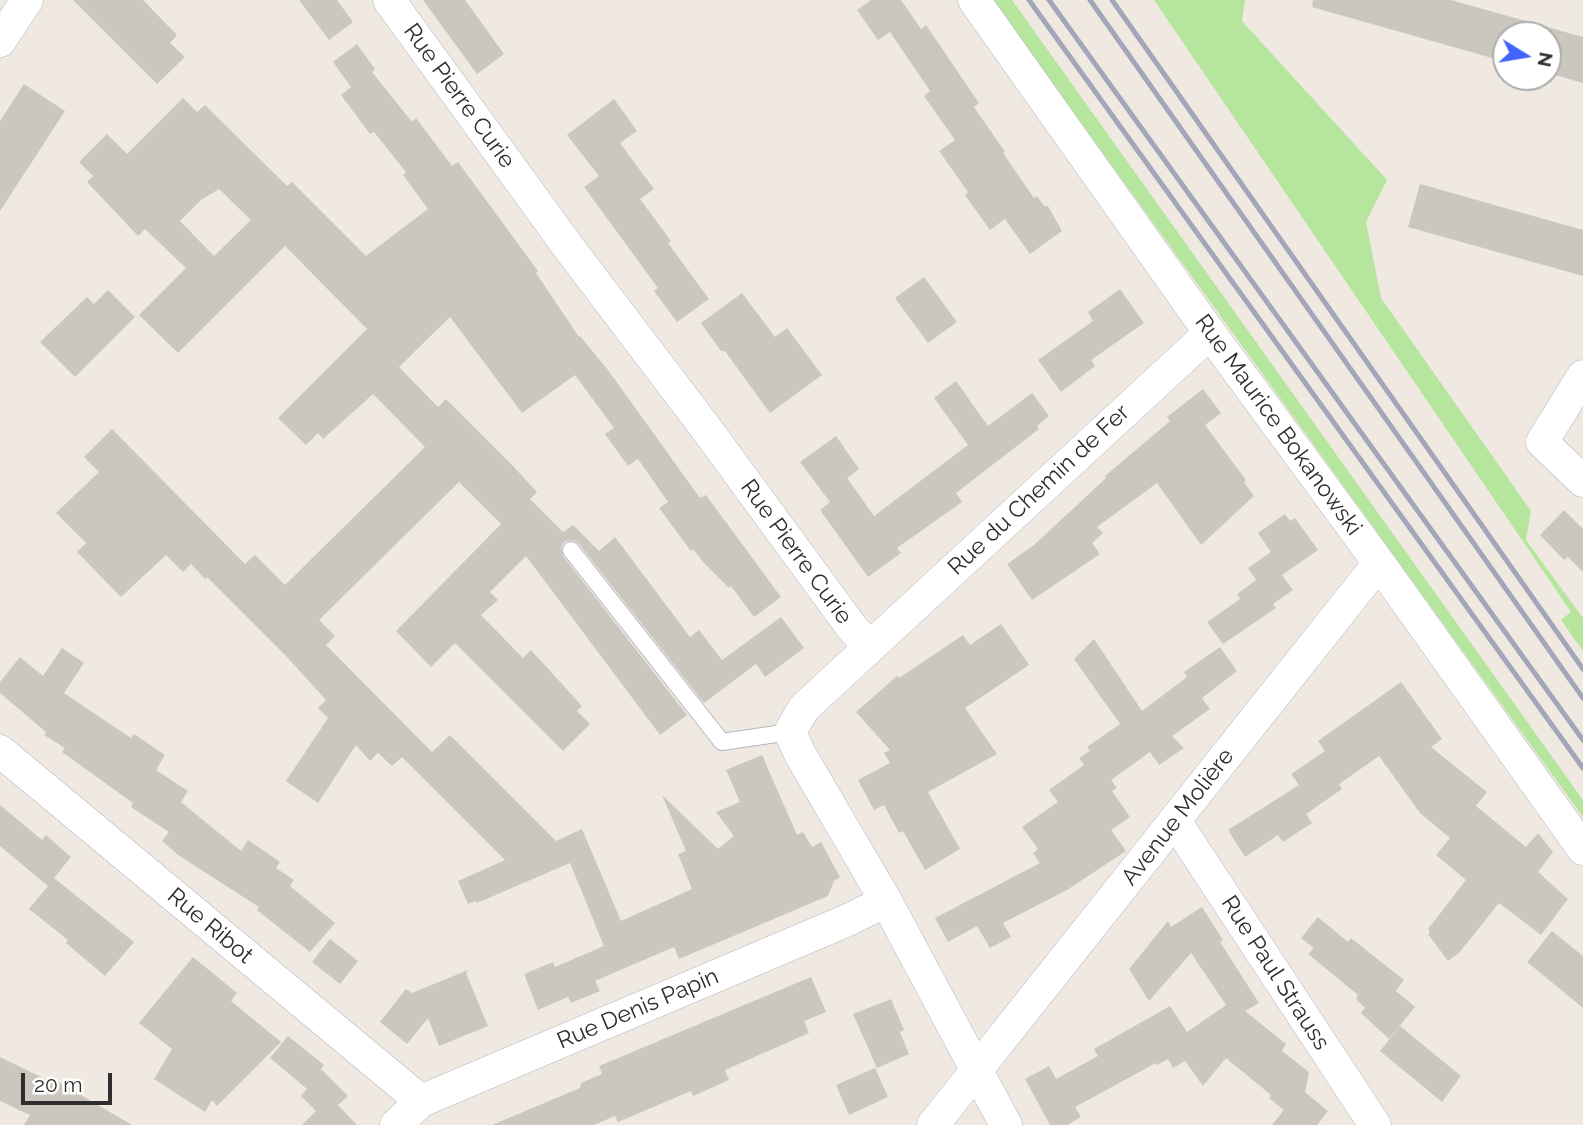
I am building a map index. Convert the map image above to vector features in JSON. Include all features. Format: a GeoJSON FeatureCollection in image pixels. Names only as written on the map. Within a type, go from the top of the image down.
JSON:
{"type":"FeatureCollection","features":[{"type":"Feature","properties":{"kind":"street"},"geometry":{"type":"LineString","coordinates":[[0,41],[27,0]]}},
{"type":"Feature","properties":{"kind":"street","name":"Rue Pierre Curie"},"geometry":{"type":"LineString","coordinates":[[389,0],[569,248],[853,629],[869,646],[804,708],[790,732]]}},
{"type":"Feature","properties":{"kind":"street","name":"Rue Maurice Bokanowski"},"geometry":{"type":"LineString","coordinates":[[974,0],[1210,333],[1379,563],[1583,849]]}},
{"type":"Feature","properties":{"kind":"street","name":"Rue du Chemin de Fer"},"geometry":{"type":"LineString","coordinates":[[869,646],[1210,333]]}},
{"type":"Feature","properties":{"kind":"street"},"geometry":{"type":"LineString","coordinates":[[1583,376],[1542,442],[1583,481]]}},
{"type":"Feature","properties":{"kind":"street","name":"Avenue Molière"},"geometry":{"type":"LineString","coordinates":[[933,1125],[1379,563]]}},
{"type":"Feature","properties":{"kind":"street"},"geometry":{"type":"LineString","coordinates":[[790,732],[800,754],[886,901],[1006,1125]]}},
{"type":"Feature","properties":{"kind":"street","name":"Rue Ribot"},"geometry":{"type":"LineString","coordinates":[[0,751],[421,1101]]}},
{"type":"Feature","properties":{"kind":"street","name":"Rue Paul Strauss"},"geometry":{"type":"LineString","coordinates":[[1175,821],[1375,1125]]}},
{"type":"Feature","properties":{"kind":"street","name":"Rue Denis Papin"},"geometry":{"type":"LineString","coordinates":[[396,1125],[421,1101],[848,920],[886,901]]}},
{"type":"Feature","properties":{"kind":"lane"},"geometry":{"type":"LineString","coordinates":[[571,550],[722,742],[790,732]]}},
{"type":"Feature","properties":{"kind":"green space"},"geometry":{"type":"Polygon","coordinates":[[[992,0],[1012,0],[1583,800],[1583,817],[992,0]]]}},
{"type":"Feature","properties":{"kind":"green space"},"geometry":{"type":"Polygon","coordinates":[[[1154,0],[1245,0],[1242,21],[1387,180],[1366,222],[1381,298],[1531,511],[1526,540],[1583,618],[1583,651],[1561,620],[1571,612],[1154,0]]]}},
{"type":"Feature","properties":{"kind":"building"},"geometry":{"type":"Polygon","coordinates":[[[73,0],[143,0],[177,35],[170,43],[185,57],[157,84],[73,0]]]}},
{"type":"Feature","properties":{"kind":"building"},"geometry":{"type":"Polygon","coordinates":[[[299,0],[337,0],[353,22],[329,40],[299,0]]]}},
{"type":"Feature","properties":{"kind":"building"},"geometry":{"type":"Polygon","coordinates":[[[423,0],[465,0],[504,54],[477,74],[423,0]]]}},
{"type":"Feature","properties":{"kind":"building"},"geometry":{"type":"Polygon","coordinates":[[[871,0],[901,0],[921,29],[926,25],[979,103],[974,107],[1005,152],[1003,153],[1034,198],[1037,196],[1044,206],[1048,206],[1062,231],[1030,254],[1005,219],[990,230],[965,195],[968,192],[939,151],[955,140],[924,96],[930,91],[890,32],[878,40],[857,10],[871,0]]]}},
{"type":"Feature","properties":{"kind":"building"},"geometry":{"type":"Polygon","coordinates":[[[1313,0],[1451,0],[1526,21],[1492,21],[1492,58],[1312,7],[1313,0]]]}},
{"type":"Feature","properties":{"kind":"building"},"geometry":{"type":"Polygon","coordinates":[[[1562,31],[1583,37],[1583,83],[1562,77],[1562,31]]]}},
{"type":"Feature","properties":{"kind":"building"},"geometry":{"type":"Polygon","coordinates":[[[357,44],[375,69],[372,72],[412,122],[416,118],[452,166],[458,162],[538,271],[536,273],[579,337],[608,370],[700,498],[706,495],[781,597],[754,617],[731,586],[729,588],[693,549],[691,551],[659,508],[668,502],[638,459],[628,466],[605,434],[614,428],[575,375],[522,413],[450,317],[399,367],[438,407],[446,399],[512,465],[537,492],[530,499],[563,532],[573,525],[599,551],[615,537],[690,637],[699,630],[722,660],[781,617],[804,648],[765,677],[756,664],[704,703],[579,544],[574,540],[565,541],[561,547],[563,556],[687,715],[660,735],[526,556],[490,592],[498,600],[481,615],[523,658],[531,650],[582,706],[577,711],[590,724],[563,751],[455,643],[431,667],[396,631],[501,524],[459,482],[319,620],[335,636],[326,645],[432,752],[450,735],[556,841],[582,829],[621,921],[692,889],[678,854],[686,851],[662,795],[718,849],[734,836],[716,812],[740,802],[726,770],[762,755],[797,835],[803,832],[812,847],[821,842],[840,877],[834,881],[828,896],[679,959],[674,947],[595,981],[600,991],[571,1003],[568,997],[538,1010],[524,974],[553,962],[555,967],[604,946],[570,863],[477,903],[468,904],[458,881],[505,860],[402,757],[392,766],[378,753],[370,761],[356,745],[318,803],[286,781],[328,718],[318,708],[326,700],[286,656],[191,564],[183,572],[166,555],[121,597],[77,552],[86,543],[56,513],[99,472],[84,457],[112,429],[245,564],[255,555],[285,585],[425,447],[373,394],[323,439],[318,433],[306,445],[278,418],[367,329],[285,246],[178,353],[139,315],[186,268],[145,229],[138,236],[87,182],[93,176],[79,162],[107,134],[127,154],[183,98],[197,112],[205,105],[287,186],[292,182],[366,256],[428,209],[403,175],[406,172],[374,132],[370,134],[341,95],[351,87],[333,62],[357,44]],[[219,189],[201,200],[180,221],[214,256],[251,220],[219,189]]]}},
{"type":"Feature","properties":{"kind":"building"},"geometry":{"type":"Polygon","coordinates":[[[24,84],[65,111],[0,211],[0,121],[24,84]]]}},
{"type":"Feature","properties":{"kind":"building"},"geometry":{"type":"Polygon","coordinates":[[[614,99],[637,131],[620,143],[654,189],[640,199],[709,299],[677,322],[654,291],[658,288],[584,187],[599,176],[567,135],[614,99]]]}},
{"type":"Feature","properties":{"kind":"building"},"geometry":{"type":"Polygon","coordinates":[[[1420,184],[1583,230],[1583,276],[1408,227],[1420,184]]]}},
{"type":"Feature","properties":{"kind":"building"},"geometry":{"type":"Polygon","coordinates":[[[924,277],[957,322],[928,343],[895,298],[924,277]]]}},
{"type":"Feature","properties":{"kind":"building"},"geometry":{"type":"Polygon","coordinates":[[[1120,289],[1144,323],[1091,360],[1095,366],[1061,392],[1038,360],[1093,321],[1088,312],[1120,289]]]}},
{"type":"Feature","properties":{"kind":"building"},"geometry":{"type":"Polygon","coordinates":[[[108,290],[135,317],[75,377],[40,342],[87,297],[94,304],[108,290]]]}},
{"type":"Feature","properties":{"kind":"building"},"geometry":{"type":"Polygon","coordinates":[[[742,293],[775,337],[787,328],[822,375],[770,413],[701,323],[742,293]]]}},
{"type":"Feature","properties":{"kind":"building"},"geometry":{"type":"Polygon","coordinates":[[[956,381],[988,426],[1032,393],[1049,416],[1037,426],[1039,429],[956,493],[962,502],[897,548],[901,553],[868,577],[820,510],[830,502],[800,462],[836,436],[859,469],[847,478],[874,516],[968,445],[934,398],[956,381]]]}},
{"type":"Feature","properties":{"kind":"building"},"geometry":{"type":"Polygon","coordinates":[[[1203,389],[1221,413],[1205,425],[1246,480],[1244,482],[1254,496],[1201,545],[1157,483],[1097,527],[1103,533],[1092,543],[1100,554],[1032,600],[1007,564],[1034,545],[1106,478],[1105,476],[1170,421],[1167,417],[1203,389]]]}},
{"type":"Feature","properties":{"kind":"building"},"geometry":{"type":"Polygon","coordinates":[[[1564,510],[1583,529],[1583,572],[1568,557],[1564,560],[1540,535],[1564,510]]]}},
{"type":"Feature","properties":{"kind":"building"},"geometry":{"type":"Polygon","coordinates":[[[1285,514],[1290,521],[1295,518],[1318,550],[1282,575],[1293,590],[1273,604],[1276,608],[1223,644],[1207,622],[1240,599],[1237,594],[1256,580],[1248,568],[1271,552],[1258,533],[1285,514]]]}},
{"type":"Feature","properties":{"kind":"building"},"geometry":{"type":"Polygon","coordinates":[[[1001,624],[1029,665],[965,708],[997,754],[928,792],[960,849],[925,870],[903,831],[899,833],[884,805],[874,810],[858,780],[890,763],[884,753],[890,750],[856,712],[897,676],[899,678],[963,635],[970,645],[1001,624]]]}},
{"type":"Feature","properties":{"kind":"building"},"geometry":{"type":"Polygon","coordinates":[[[1094,639],[1142,711],[1187,677],[1184,672],[1220,647],[1237,671],[1202,698],[1210,709],[1172,736],[1184,748],[1159,765],[1150,752],[1111,780],[1117,788],[1112,791],[1130,817],[1111,830],[1126,851],[1067,890],[1003,923],[1011,937],[990,948],[977,926],[948,942],[935,918],[1040,863],[1033,853],[1038,849],[1022,827],[1058,802],[1049,790],[1084,765],[1079,758],[1090,751],[1087,747],[1120,724],[1074,659],[1094,639]]]}},
{"type":"Feature","properties":{"kind":"building"},"geometry":{"type":"Polygon","coordinates":[[[62,648],[84,663],[64,693],[131,738],[134,734],[165,755],[156,770],[188,791],[181,802],[241,851],[248,840],[280,862],[276,868],[294,880],[290,886],[335,923],[310,952],[257,910],[259,907],[178,855],[162,841],[169,832],[131,807],[133,803],[62,752],[65,748],[44,735],[46,732],[0,693],[0,682],[20,657],[43,676],[62,648]]]}},
{"type":"Feature","properties":{"kind":"building"},"geometry":{"type":"Polygon","coordinates":[[[1401,682],[1442,739],[1431,747],[1487,792],[1476,806],[1526,847],[1538,833],[1553,852],[1538,872],[1568,899],[1541,935],[1499,903],[1459,953],[1448,961],[1428,934],[1428,929],[1466,880],[1436,855],[1450,838],[1420,813],[1379,756],[1339,784],[1342,789],[1306,814],[1312,823],[1283,842],[1278,835],[1245,857],[1228,830],[1299,785],[1291,774],[1325,751],[1318,741],[1401,682]]]}},
{"type":"Feature","properties":{"kind":"building"},"geometry":{"type":"Polygon","coordinates":[[[0,805],[42,840],[46,835],[71,857],[54,878],[134,942],[105,976],[66,943],[68,940],[29,909],[48,886],[0,846],[0,805]]]}},
{"type":"Feature","properties":{"kind":"building"},"geometry":{"type":"Polygon","coordinates":[[[1202,907],[1223,940],[1220,942],[1259,1003],[1245,1011],[1286,1044],[1282,1051],[1309,1072],[1305,1092],[1328,1111],[1317,1125],[1272,1125],[1284,1110],[1269,1098],[1271,1095],[1226,1058],[1203,1086],[1185,1061],[1173,1068],[1168,1059],[1075,1107],[1081,1117],[1067,1125],[1050,1125],[1025,1079],[1049,1066],[1056,1079],[1098,1056],[1094,1049],[1170,1006],[1187,1032],[1226,1005],[1191,953],[1149,1001],[1129,969],[1168,921],[1171,927],[1202,907]]]}},
{"type":"Feature","properties":{"kind":"building"},"geometry":{"type":"Polygon","coordinates":[[[1318,917],[1348,942],[1351,938],[1404,980],[1396,991],[1415,1007],[1389,1039],[1361,1013],[1365,1008],[1356,999],[1358,995],[1308,954],[1314,948],[1301,938],[1318,917]]]}},
{"type":"Feature","properties":{"kind":"building"},"geometry":{"type":"Polygon","coordinates":[[[1552,931],[1583,956],[1583,1008],[1527,962],[1552,931]]]}},
{"type":"Feature","properties":{"kind":"building"},"geometry":{"type":"Polygon","coordinates":[[[330,939],[358,961],[340,984],[312,962],[330,939]]]}},
{"type":"Feature","properties":{"kind":"building"},"geometry":{"type":"Polygon","coordinates":[[[193,957],[237,993],[231,1001],[281,1042],[217,1106],[212,1100],[205,1112],[154,1079],[172,1049],[139,1023],[193,957]]]}},
{"type":"Feature","properties":{"kind":"building"},"geometry":{"type":"Polygon","coordinates":[[[468,970],[466,973],[488,1026],[439,1046],[428,1018],[407,1044],[380,1022],[406,989],[412,993],[468,970]]]}},
{"type":"Feature","properties":{"kind":"building"},"geometry":{"type":"Polygon","coordinates":[[[811,977],[826,1012],[804,1021],[809,1033],[725,1070],[729,1080],[693,1096],[691,1091],[618,1122],[615,1116],[594,1125],[492,1125],[580,1088],[581,1083],[602,1074],[599,1066],[811,977]]]}},
{"type":"Feature","properties":{"kind":"building"},"geometry":{"type":"Polygon","coordinates":[[[891,999],[904,1030],[900,1032],[909,1054],[877,1068],[853,1014],[891,999]]]}},
{"type":"Feature","properties":{"kind":"building"},"geometry":{"type":"Polygon","coordinates":[[[1400,1026],[1461,1076],[1442,1102],[1380,1051],[1400,1026]]]}},
{"type":"Feature","properties":{"kind":"building"},"geometry":{"type":"Polygon","coordinates":[[[288,1036],[324,1065],[321,1069],[348,1096],[338,1105],[357,1125],[302,1125],[316,1111],[301,1096],[307,1089],[270,1058],[288,1036]]]}},
{"type":"Feature","properties":{"kind":"building"},"geometry":{"type":"Polygon","coordinates":[[[0,1057],[55,1084],[57,1081],[132,1125],[24,1125],[30,1115],[0,1101],[0,1057]]]}},
{"type":"Feature","properties":{"kind":"building"},"geometry":{"type":"Polygon","coordinates":[[[875,1068],[888,1097],[849,1115],[836,1085],[875,1068]]]}},
{"type":"Feature","properties":{"kind":"railway"},"geometry":{"type":"LineString","coordinates":[[1029,0],[1583,768]]}},
{"type":"Feature","properties":{"kind":"railway"},"geometry":{"type":"LineString","coordinates":[[1049,0],[1583,740]]}},
{"type":"Feature","properties":{"kind":"railway"},"geometry":{"type":"LineString","coordinates":[[1090,0],[1583,698]]}},
{"type":"Feature","properties":{"kind":"railway"},"geometry":{"type":"LineString","coordinates":[[1112,0],[1583,669]]}}]}
